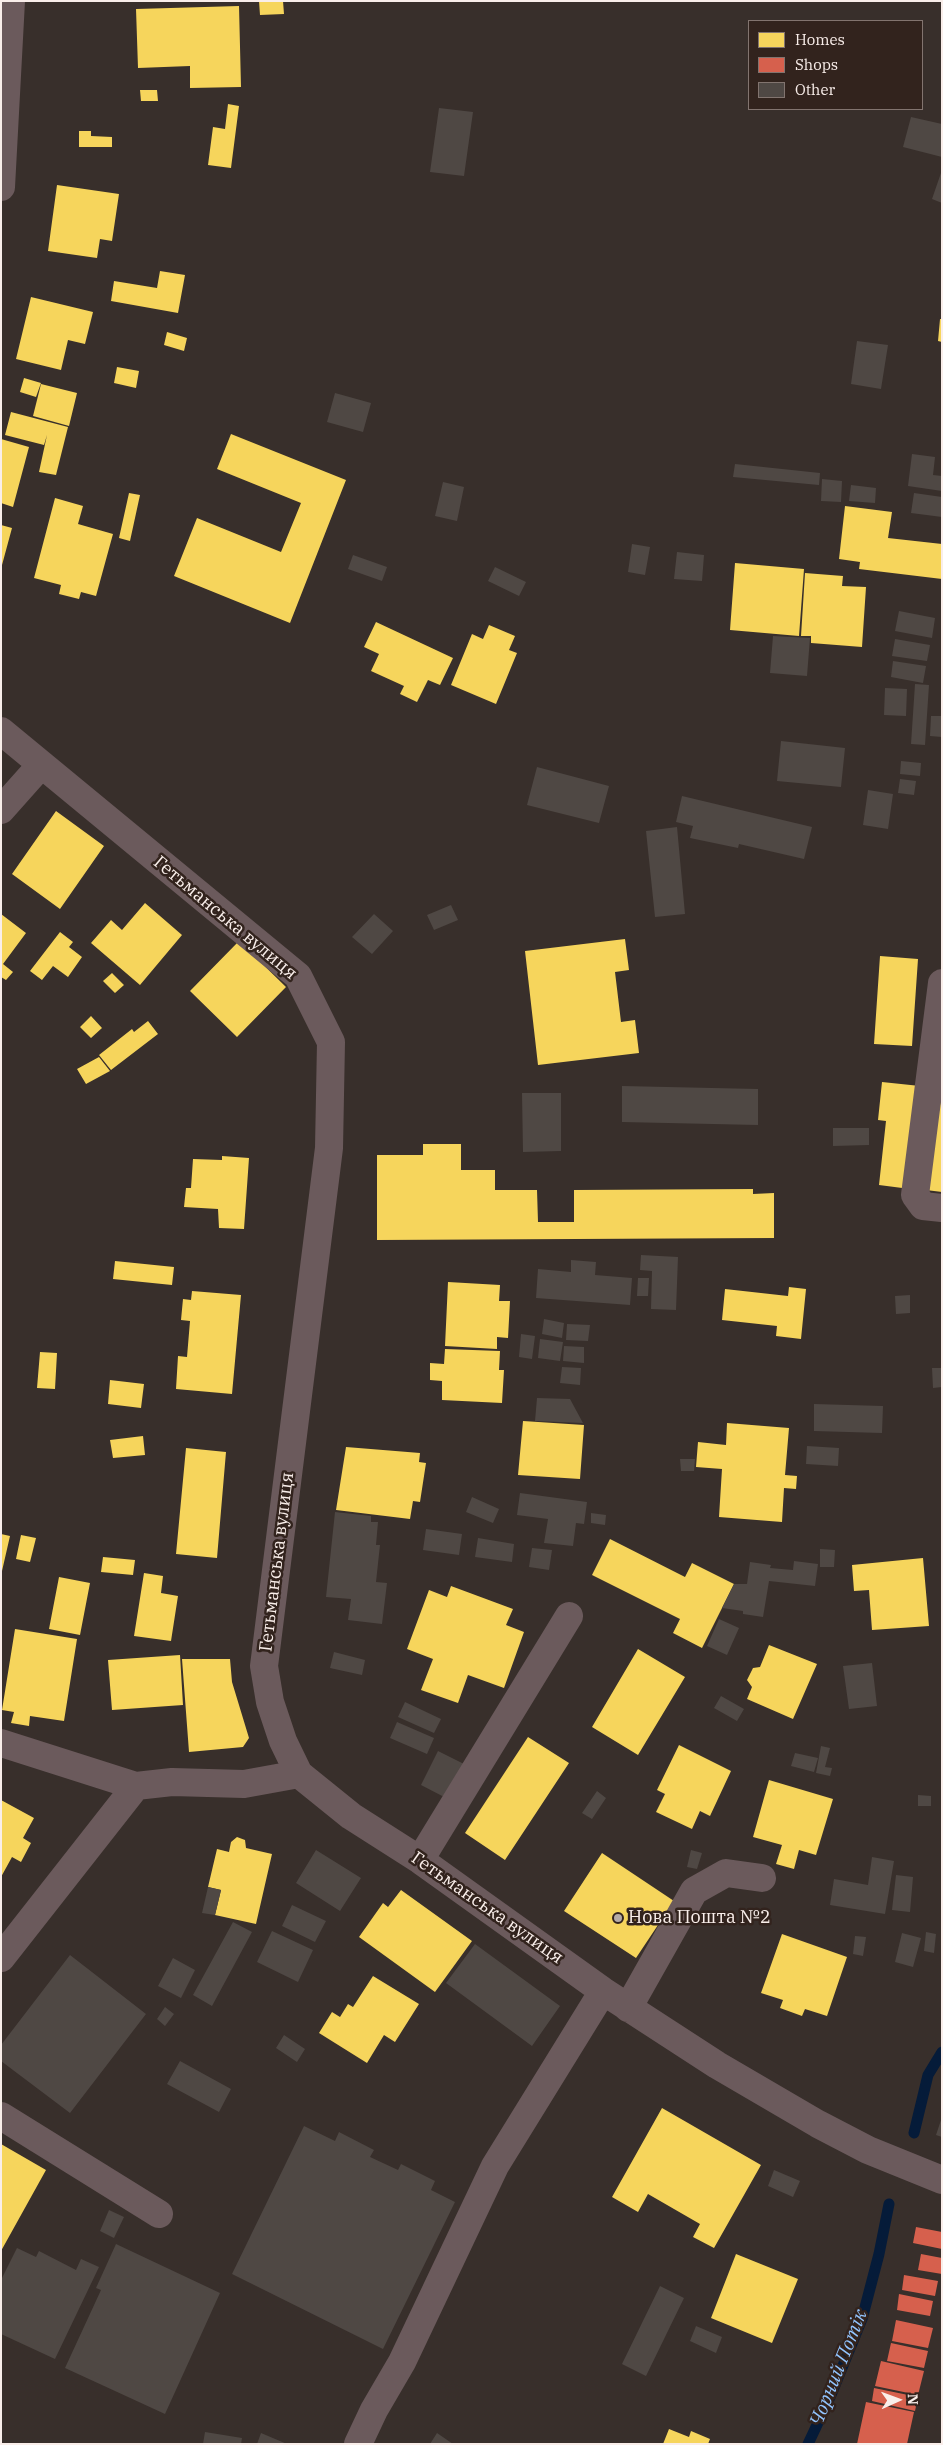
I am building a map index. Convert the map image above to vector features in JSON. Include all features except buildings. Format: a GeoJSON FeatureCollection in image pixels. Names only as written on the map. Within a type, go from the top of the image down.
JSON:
{"type":"FeatureCollection","features":[{"type":"Feature","properties":{"kind":"street"},"geometry":{"type":"LineString","coordinates":[[1,187],[11,1]]}},
{"type":"Feature","properties":{"kind":"street","name":"Гетьманська вулиця"},"geometry":{"type":"LineString","coordinates":[[1,731],[298,976],[331,1042],[329,1148],[264,1666],[270,1702],[283,1741],[299,1774],[351,1816],[420,1860],[602,1991],[717,2065],[818,2124],[868,2150],[942,2180]]}},
{"type":"Feature","properties":{"kind":"street"},"geometry":{"type":"LineString","coordinates":[[1,810],[41,765]]}},
{"type":"Feature","properties":{"kind":"street"},"geometry":{"type":"LineString","coordinates":[[942,983],[915,1195],[923,1206],[942,1208]]}},
{"type":"Feature","properties":{"kind":"street"},"geometry":{"type":"LineString","coordinates":[[420,1860],[569,1616]]}},
{"type":"Feature","properties":{"kind":"street"},"geometry":{"type":"LineString","coordinates":[[1,1743],[136,1786],[172,1782],[244,1784],[299,1774]]}},
{"type":"Feature","properties":{"kind":"street"},"geometry":{"type":"LineString","coordinates":[[1,1958],[136,1786]]}},
{"type":"Feature","properties":{"kind":"street"},"geometry":{"type":"LineString","coordinates":[[628,2008],[694,1891],[726,1872],[762,1878]]}},
{"type":"Feature","properties":{"kind":"street"},"geometry":{"type":"LineString","coordinates":[[358,2444],[374,2410],[402,2362],[496,2166],[602,1991]]}},
{"type":"Feature","properties":{"kind":"street"},"geometry":{"type":"LineString","coordinates":[[1,2116],[159,2214]]}},
{"type":"Feature","properties":{"kind":"waterway","name":"Чорний Потік"},"geometry":{"type":"LineString","coordinates":[[914,2133],[928,2075],[942,2052]]}},
{"type":"Feature","properties":{"kind":"waterway","name":"Чорний Потік"},"geometry":{"type":"LineString","coordinates":[[808,2444],[831,2395],[862,2319],[879,2254],[889,2204]]}},
{"type":"Feature","properties":{"kind":"place","name":"Нова Пошта №2"},"geometry":{"type":"Point","coordinates":[618,1918]}}]}
